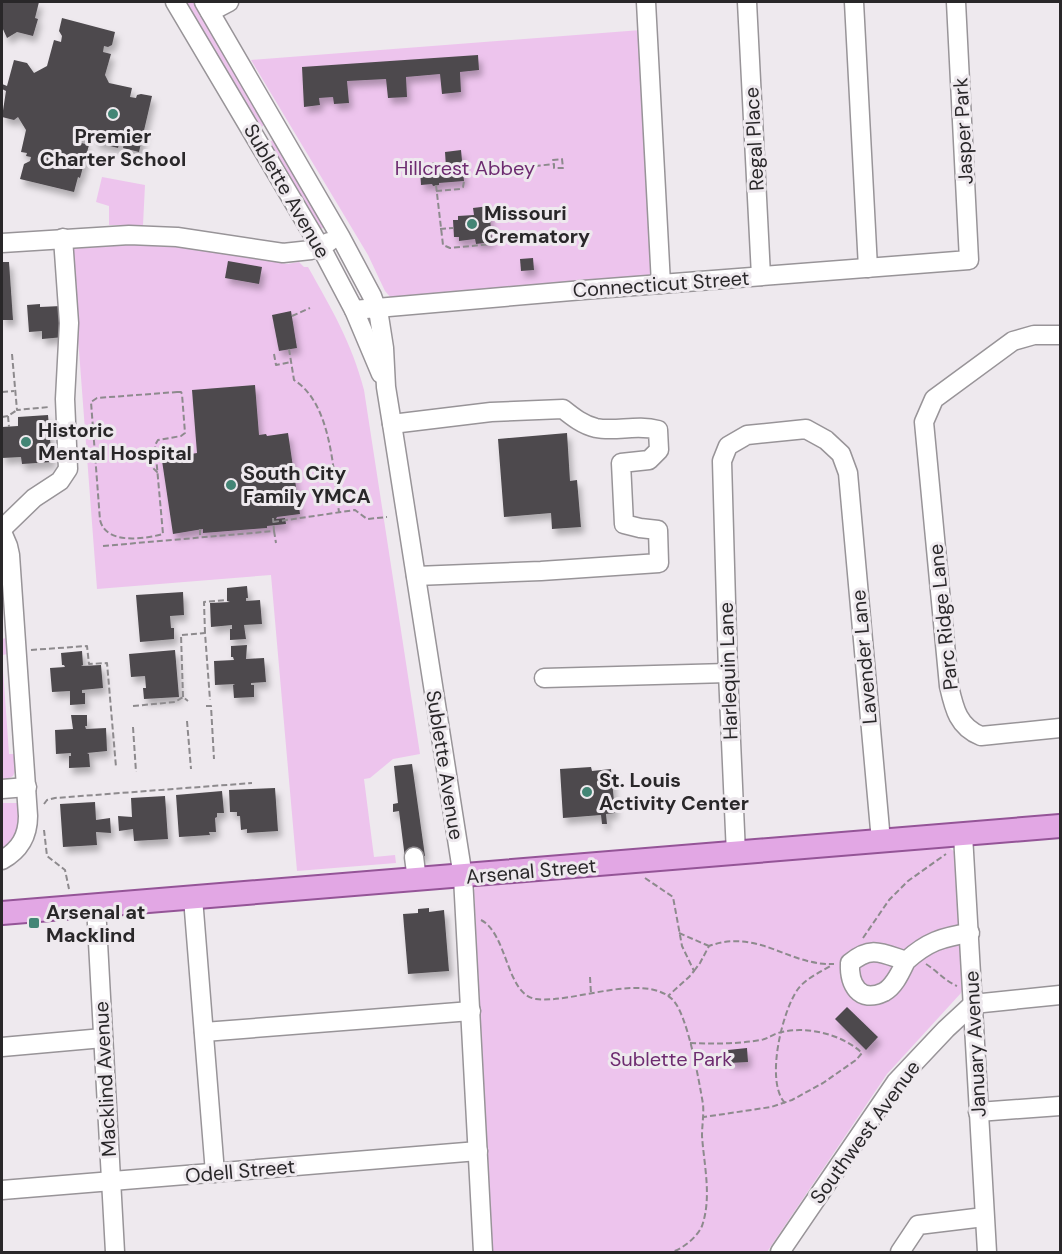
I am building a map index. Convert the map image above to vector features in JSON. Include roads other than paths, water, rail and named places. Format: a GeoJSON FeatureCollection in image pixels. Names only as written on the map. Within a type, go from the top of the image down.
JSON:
{"type":"FeatureCollection","features":[{"type":"Feature","properties":{"kind":"main road","name":"Arsenal Street"},"geometry":{"type":"LineString","coordinates":[[2,914],[1060,826]]}},
{"type":"Feature","properties":{"kind":"street","name":"Sublette Avenue"},"geometry":{"type":"LineString","coordinates":[[175,2],[320,247],[354,310],[386,387]]}},
{"type":"Feature","properties":{"kind":"street"},"geometry":{"type":"LineString","coordinates":[[207,7],[229,2]]}},
{"type":"Feature","properties":{"kind":"street"},"geometry":{"type":"LineString","coordinates":[[646,2],[661,284]]}},
{"type":"Feature","properties":{"kind":"street","name":"Regal Place"},"geometry":{"type":"LineString","coordinates":[[747,2],[761,276]]}},
{"type":"Feature","properties":{"kind":"street"},"geometry":{"type":"LineString","coordinates":[[854,2],[868,268]]}},
{"type":"Feature","properties":{"kind":"street","name":"Jasper Park"},"geometry":{"type":"LineString","coordinates":[[956,2],[969,260]]}},
{"type":"Feature","properties":{"kind":"street","name":"Sublette Avenue"},"geometry":{"type":"LineString","coordinates":[[207,7],[358,268],[376,308],[384,348],[386,387],[463,877],[483,1252]]}},
{"type":"Feature","properties":{"kind":"street"},"geometry":{"type":"LineString","coordinates":[[2,243],[63,238],[177,237],[284,253],[303,252],[320,247],[340,236]]}},
{"type":"Feature","properties":{"kind":"street"},"geometry":{"type":"LineString","coordinates":[[2,860],[13,853],[25,836],[28,826],[10,555],[2,530],[34,498],[60,481],[68,469],[65,399],[69,323],[63,238]]}},
{"type":"Feature","properties":{"kind":"street","name":"Connecticut Street"},"geometry":{"type":"LineString","coordinates":[[354,310],[969,260]]}},
{"type":"Feature","properties":{"kind":"street","name":"Parc Ridge Lane"},"geometry":{"type":"LineString","coordinates":[[1060,339],[1034,335],[1013,341],[936,398],[924,422],[953,706],[969,731],[981,736],[1060,728]]}},
{"type":"Feature","properties":{"kind":"street"},"geometry":{"type":"LineString","coordinates":[[392,424],[491,412],[563,409],[580,422],[597,428],[646,427],[658,430],[659,450],[649,460],[621,463],[624,524],[658,530],[659,563],[416,576]]}},
{"type":"Feature","properties":{"kind":"street","name":"Harlequin Lane"},"geometry":{"type":"LineString","coordinates":[[736,854],[721,489],[722,461],[728,446],[747,435],[806,429],[826,440],[841,453],[848,473]]}},
{"type":"Feature","properties":{"kind":"street","name":"Lavender Lane"},"geometry":{"type":"LineString","coordinates":[[848,473],[881,841]]}},
{"type":"Feature","properties":{"kind":"street"},"geometry":{"type":"LineString","coordinates":[[544,678],[728,673]]}},
{"type":"Feature","properties":{"kind":"street"},"geometry":{"type":"LineString","coordinates":[[2,789],[27,787]]}},
{"type":"Feature","properties":{"kind":"street","name":"January Avenue"},"geometry":{"type":"LineString","coordinates":[[963,835],[987,1252]]}},
{"type":"Feature","properties":{"kind":"street"},"geometry":{"type":"LineString","coordinates":[[414,857],[417,880]]}},
{"type":"Feature","properties":{"kind":"street"},"geometry":{"type":"LineString","coordinates":[[193,898],[215,1173]]}},
{"type":"Feature","properties":{"kind":"street","name":"Macklind Avenue"},"geometry":{"type":"LineString","coordinates":[[96,906],[115,1252]]}},
{"type":"Feature","properties":{"kind":"street"},"geometry":{"type":"LineString","coordinates":[[908,959],[922,946],[949,936],[970,933]]}},
{"type":"Feature","properties":{"kind":"street"},"geometry":{"type":"LineString","coordinates":[[973,1004],[1060,995]]}},
{"type":"Feature","properties":{"kind":"street","name":"Southwest Avenue"},"geometry":{"type":"LineString","coordinates":[[780,1252],[896,1082],[973,1004]]}},
{"type":"Feature","properties":{"kind":"street"},"geometry":{"type":"LineString","coordinates":[[204,1032],[471,1011]]}},
{"type":"Feature","properties":{"kind":"street"},"geometry":{"type":"LineString","coordinates":[[2,1047],[103,1038]]}},
{"type":"Feature","properties":{"kind":"street"},"geometry":{"type":"LineString","coordinates":[[978,1112],[1060,1106]]}},
{"type":"Feature","properties":{"kind":"street","name":"Odell Street"},"geometry":{"type":"LineString","coordinates":[[2,1190],[478,1151]]}},
{"type":"Feature","properties":{"kind":"street"},"geometry":{"type":"LineString","coordinates":[[900,1252],[918,1224],[984,1217]]}},
{"type":"Feature","properties":{"kind":"place","name":"Premier Charter School"},"geometry":{"type":"Point","coordinates":[113,114]}},
{"type":"Feature","properties":{"kind":"place","name":"Missouri Crematory"},"geometry":{"type":"Point","coordinates":[472,224]}},
{"type":"Feature","properties":{"kind":"place","name":"Historic Mental Hospital"},"geometry":{"type":"Point","coordinates":[26,442]}},
{"type":"Feature","properties":{"kind":"place","name":"South City Family YMCA"},"geometry":{"type":"Point","coordinates":[231,485]}},
{"type":"Feature","properties":{"kind":"place","name":"St. Louis Activity Center"},"geometry":{"type":"Point","coordinates":[587,792]}},
{"type":"Feature","properties":{"kind":"place","name":"Arsenal at Macklind"},"geometry":{"type":"Point","coordinates":[34,923]}},
{"type":"Feature","properties":{"kind":"park label","name":"Hillcrest Abbey"},"geometry":{"type":"Point","coordinates":[465,168]}},
{"type":"Feature","properties":{"kind":"park label","name":"Sublette Park"},"geometry":{"type":"Point","coordinates":[671,1059]}}]}
